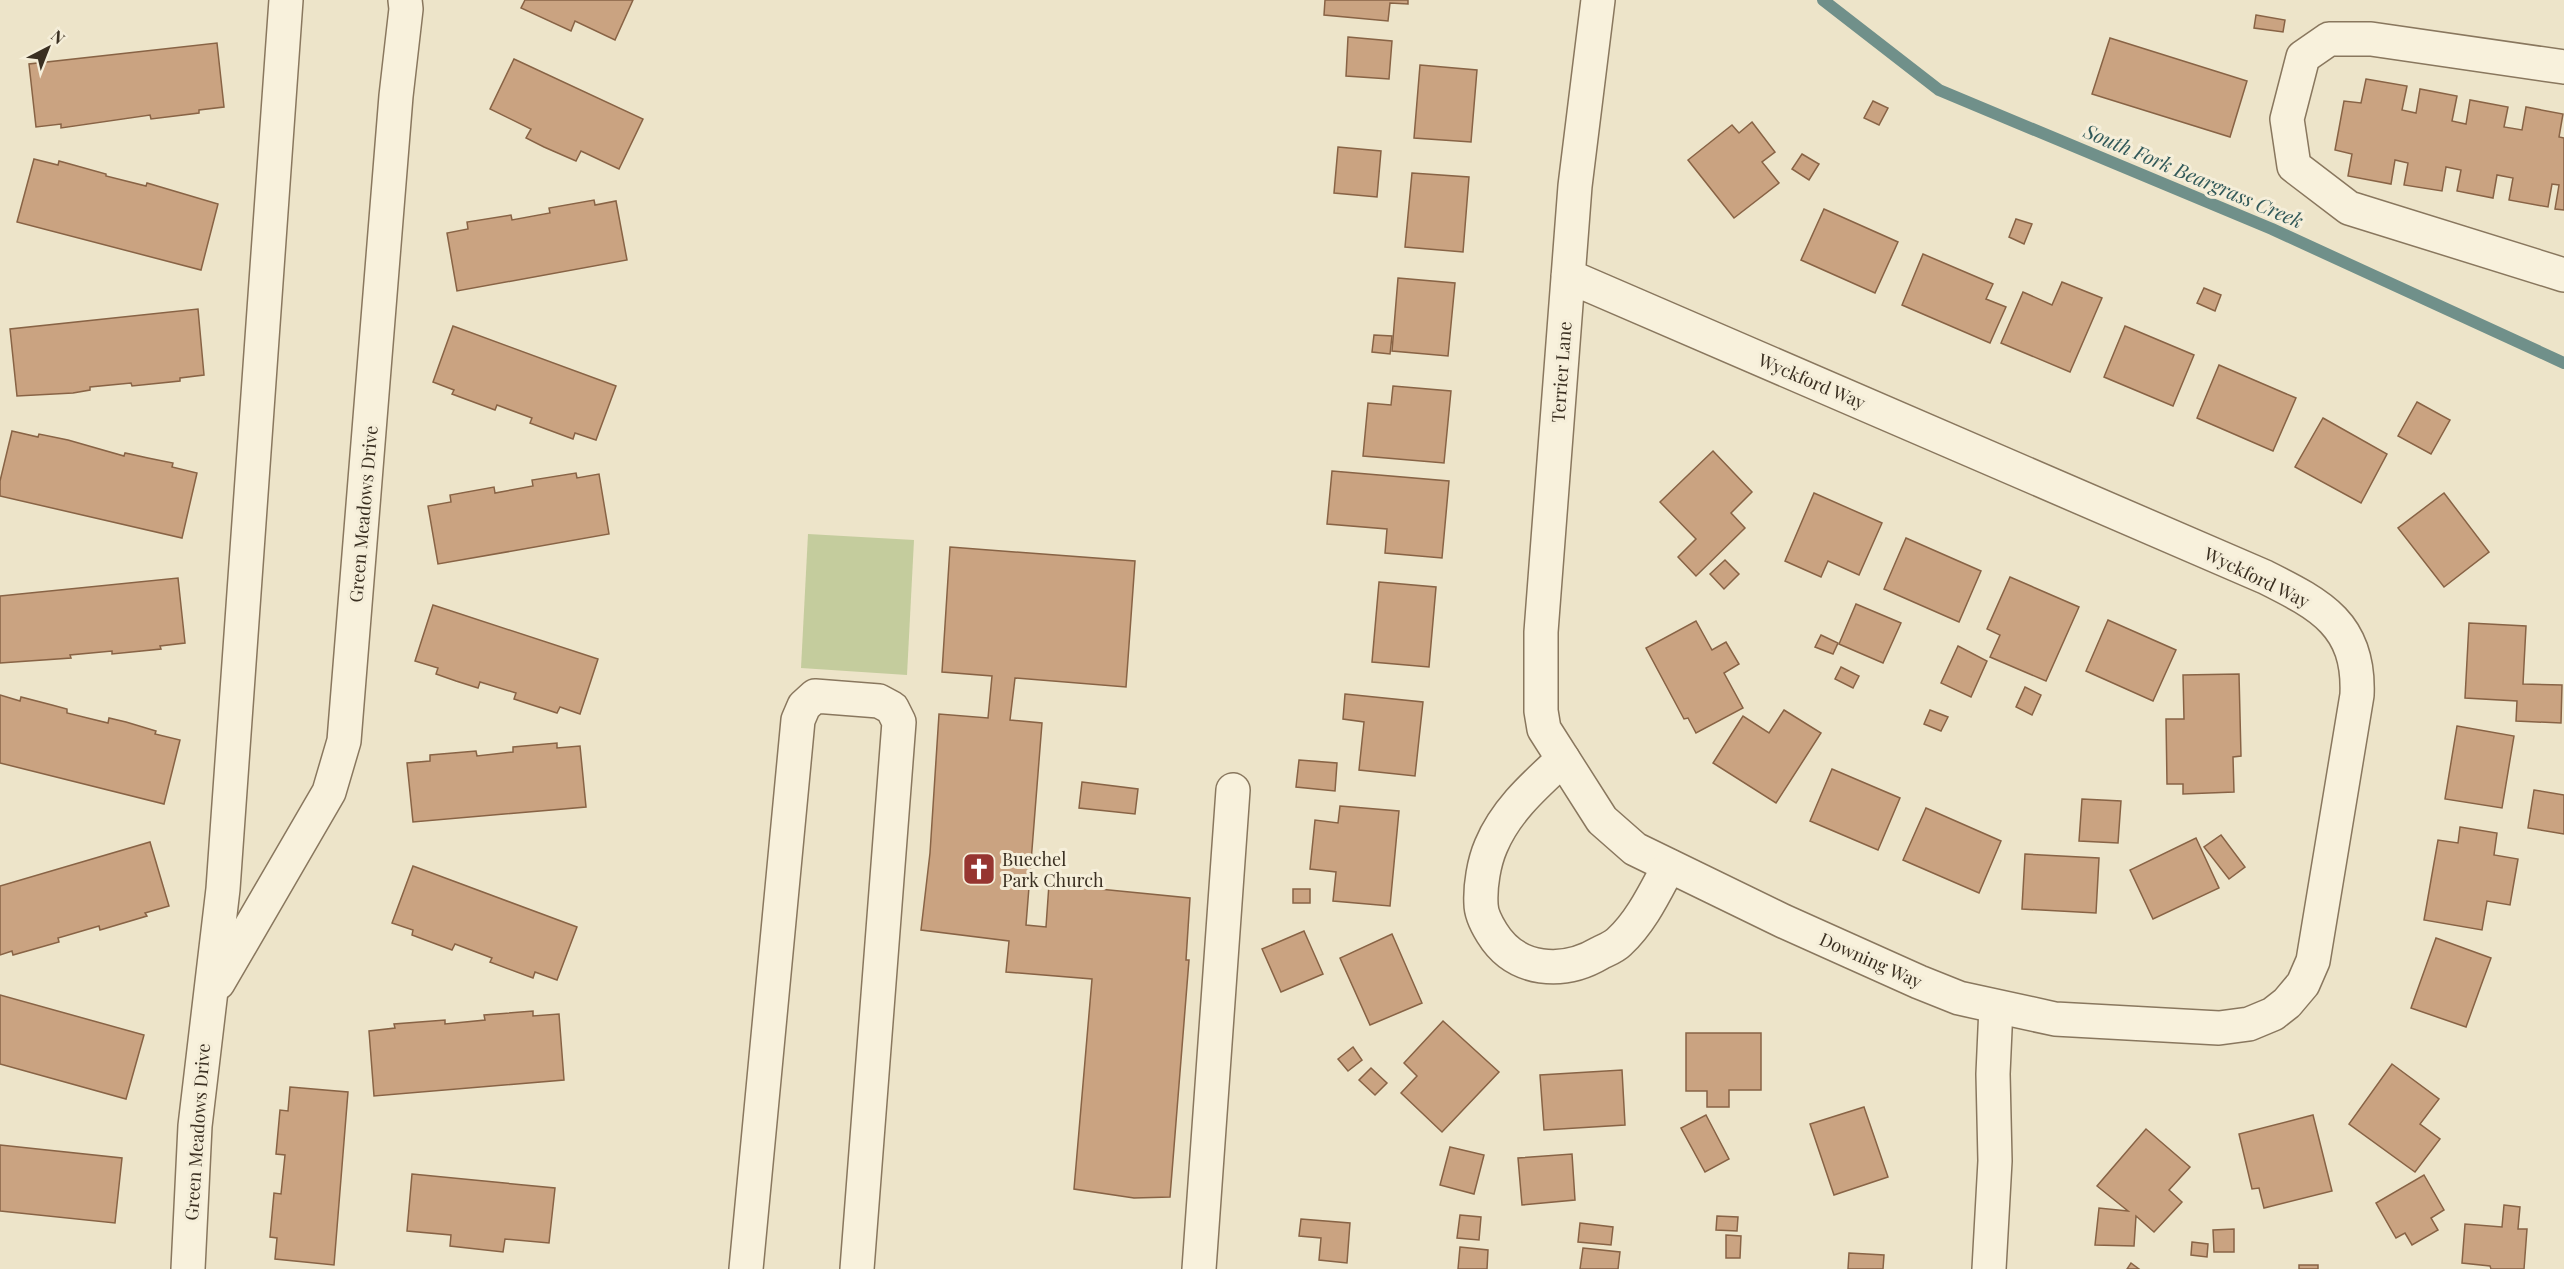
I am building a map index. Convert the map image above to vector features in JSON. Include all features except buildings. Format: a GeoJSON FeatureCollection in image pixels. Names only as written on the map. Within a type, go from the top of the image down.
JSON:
{"type":"FeatureCollection","features":[{"type":"Feature","properties":{"kind":"street","name":"Green Meadows Drive"},"geometry":{"type":"LineString","coordinates":[[188,1269],[195,1126],[223,889],[286,0]]}},
{"type":"Feature","properties":{"kind":"street","name":"Green Meadows Drive"},"geometry":{"type":"LineString","coordinates":[[211,995],[329,792],[344,741],[405,0]]}},
{"type":"Feature","properties":{"kind":"street","name":"Terrier Lane"},"geometry":{"type":"LineString","coordinates":[[1558,750],[1544,729],[1541,711],[1541,632],[1575,186],[1598,0]]}},
{"type":"Feature","properties":{"kind":"street"},"geometry":{"type":"LineString","coordinates":[[2564,67],[2371,39],[2329,39],[2303,57],[2287,119],[2294,166],[2349,207],[2564,275]]}},
{"type":"Feature","properties":{"kind":"street","name":"Wyckford Way"},"geometry":{"type":"LineString","coordinates":[[1568,276],[2265,578],[2306,598],[2331,617],[2353,650],[2358,673],[2356,695],[2313,961],[2303,984],[2287,1003],[2273,1014],[2249,1024],[2219,1028],[2055,1019],[1996,1006]]}},
{"type":"Feature","properties":{"kind":"street"},"geometry":{"type":"LineString","coordinates":[[746,1269],[798,720],[804,706],[815,696],[879,701],[892,708],[899,722],[857,1269]]}},
{"type":"Feature","properties":{"kind":"street"},"geometry":{"type":"LineString","coordinates":[[1558,750],[1503,821],[1490,848],[1483,878],[1481,905],[1488,926],[1509,953],[1529,964],[1546,968],[1561,968],[1584,963],[1619,942],[1641,915],[1670,866]]}},
{"type":"Feature","properties":{"kind":"street","name":"Downing Way"},"geometry":{"type":"LineString","coordinates":[[1558,750],[1602,820],[1635,849],[1783,921],[1919,982],[1959,998],[1996,1006]]}},
{"type":"Feature","properties":{"kind":"street"},"geometry":{"type":"LineString","coordinates":[[1198,1269],[1233,790]]}},
{"type":"Feature","properties":{"kind":"street"},"geometry":{"type":"LineString","coordinates":[[1989,1269],[1995,1161],[1993,1074],[1996,1006]]}},
{"type":"Feature","properties":{"kind":"green space"},"geometry":{"type":"Polygon","coordinates":[[[808,534],[914,540],[907,675],[801,668],[808,534]]]}},
{"type":"Feature","properties":{"kind":"waterway","name":"South Fork Beargrass Creek"},"geometry":{"type":"LineString","coordinates":[[1823,0],[1939,90],[2272,229],[2564,363]]}},
{"type":"Feature","properties":{"kind":"place","name":"Buechel Park Church"},"geometry":{"type":"Point","coordinates":[979,869]}}]}
